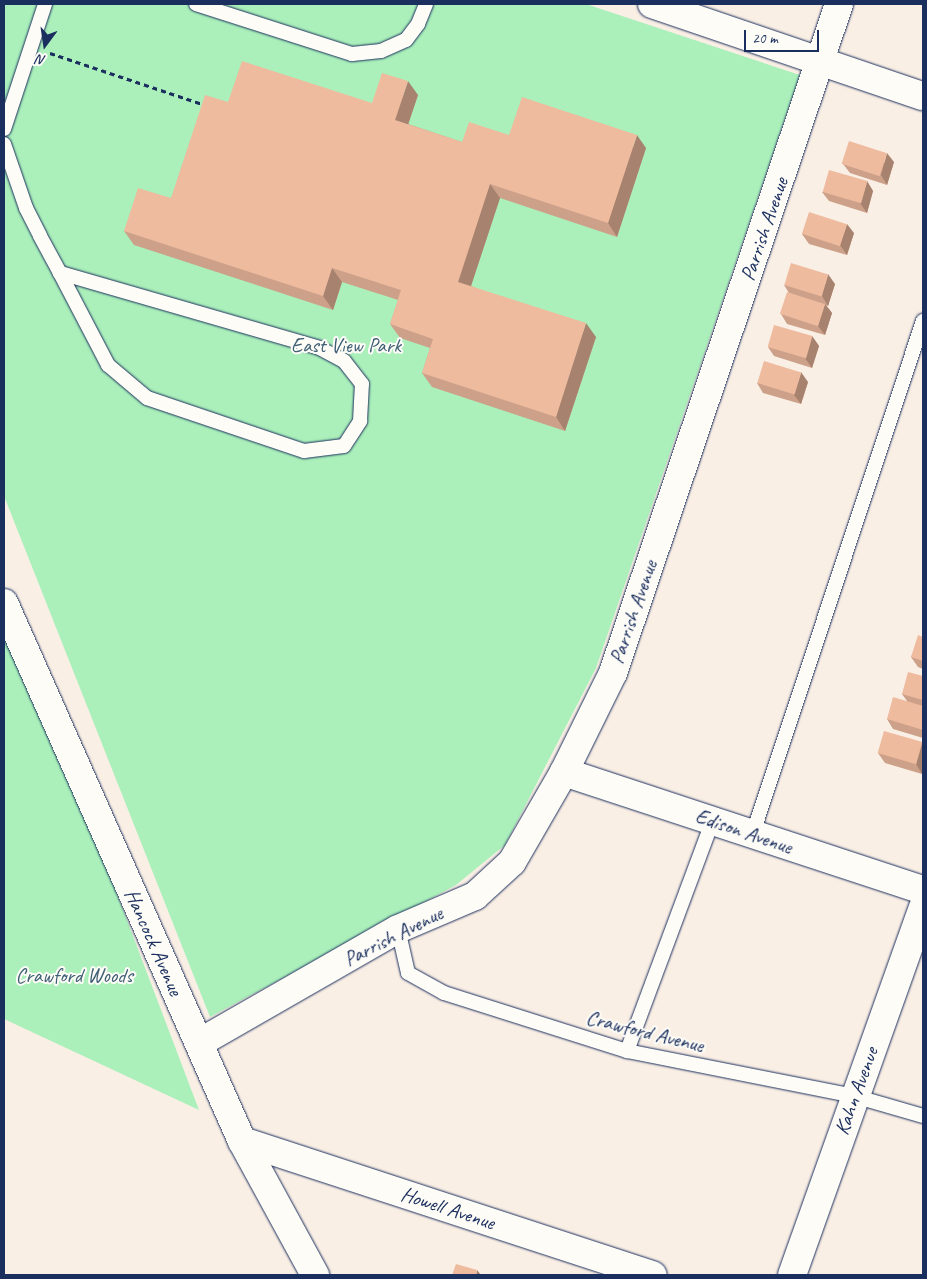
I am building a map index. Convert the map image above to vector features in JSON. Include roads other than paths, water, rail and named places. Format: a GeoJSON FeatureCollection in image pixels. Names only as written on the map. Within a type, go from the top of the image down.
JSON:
{"type":"FeatureCollection","features":[{"type":"Feature","properties":{"kind":"street"},"geometry":{"type":"LineString","coordinates":[[652,4],[923,96]]}},
{"type":"Feature","properties":{"kind":"street","name":"Parrish Avenue"},"geometry":{"type":"LineString","coordinates":[[199,1044],[398,929],[475,896],[512,862],[564,772],[613,673],[839,4]]}},
{"type":"Feature","properties":{"kind":"street","name":"Hancock Avenue"},"geometry":{"type":"LineString","coordinates":[[4,603],[242,1141],[314,1275]]}},
{"type":"Feature","properties":{"kind":"street","name":"Edison Avenue"},"geometry":{"type":"LineString","coordinates":[[564,772],[713,820],[752,836],[923,890]]}},
{"type":"Feature","properties":{"kind":"street","name":"Kahn Avenue"},"geometry":{"type":"LineString","coordinates":[[792,1275],[854,1096],[923,908]]}},
{"type":"Feature","properties":{"kind":"street","name":"Howell Avenue"},"geometry":{"type":"LineString","coordinates":[[242,1141],[653,1275]]}},
{"type":"Feature","properties":{"kind":"lane"},"geometry":{"type":"LineString","coordinates":[[4,129],[45,4]]}},
{"type":"Feature","properties":{"kind":"lane"},"geometry":{"type":"LineString","coordinates":[[196,4],[352,54],[381,51],[406,40],[418,24],[426,4]]}},
{"type":"Feature","properties":{"kind":"lane"},"geometry":{"type":"LineString","coordinates":[[4,144],[26,208],[60,273],[108,364],[147,398],[304,451],[344,446],[360,421],[362,384],[344,361],[320,348],[60,273]]}},
{"type":"Feature","properties":{"kind":"lane"},"geometry":{"type":"LineString","coordinates":[[752,836],[923,321]]}},
{"type":"Feature","properties":{"kind":"lane"},"geometry":{"type":"LineString","coordinates":[[627,1051],[713,820]]}},
{"type":"Feature","properties":{"kind":"lane","name":"Crawford Avenue"},"geometry":{"type":"LineString","coordinates":[[398,929],[408,973],[444,993],[627,1051],[854,1096],[923,1116]]}},
{"type":"Feature","properties":{"kind":"park label","name":"East View Park"},"geometry":{"type":"Point","coordinates":[346,345]}},
{"type":"Feature","properties":{"kind":"park label","name":"Crawford Woods"},"geometry":{"type":"Point","coordinates":[74,975]}}]}
